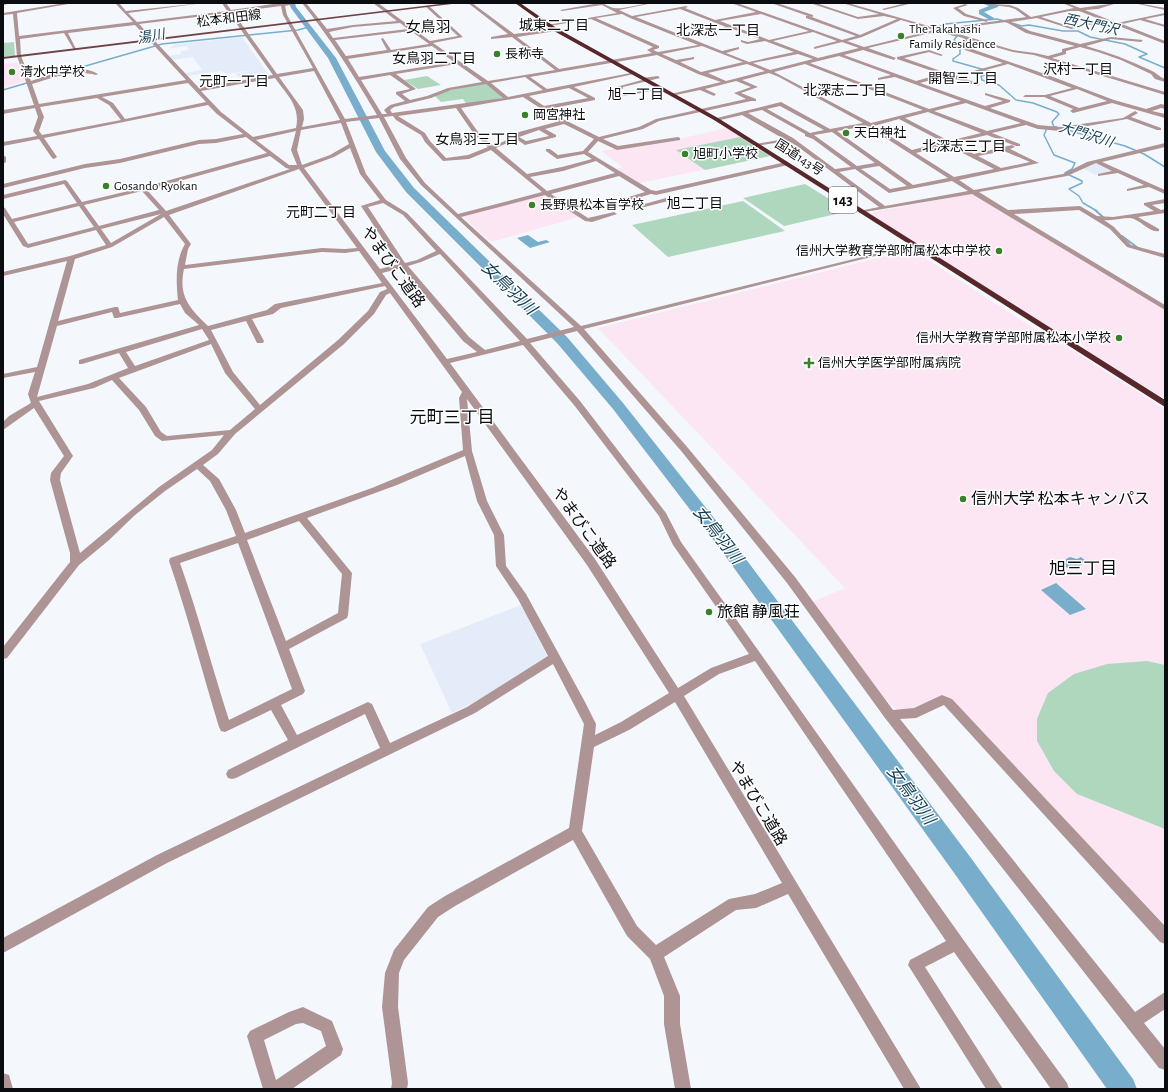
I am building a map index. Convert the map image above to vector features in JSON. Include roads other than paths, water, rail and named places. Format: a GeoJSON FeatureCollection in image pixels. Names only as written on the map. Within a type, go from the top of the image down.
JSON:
{"type":"FeatureCollection","features":[{"type":"Feature","properties":{"kind":"highway","name":"国道143号"},"geometry":{"type":"LineString","coordinates":[[517,3],[556,30],[716,119],[1165,404]]}},
{"type":"Feature","properties":{"kind":"main road","name":"松本和田線"},"geometry":{"type":"LineString","coordinates":[[3,58],[151,40],[244,33],[290,23],[458,3]]}},
{"type":"Feature","properties":{"kind":"street"},"geometry":{"type":"LineString","coordinates":[[3,4],[10,3]]}},
{"type":"Feature","properties":{"kind":"street"},"geometry":{"type":"LineString","coordinates":[[3,14],[72,3]]}},
{"type":"Feature","properties":{"kind":"street"},"geometry":{"type":"LineString","coordinates":[[117,3],[219,113],[288,167],[300,167]]}},
{"type":"Feature","properties":{"kind":"street"},"geometry":{"type":"LineString","coordinates":[[125,12],[201,3]]}},
{"type":"Feature","properties":{"kind":"street","name":"やまびこ道路"},"geometry":{"type":"LineString","coordinates":[[224,3],[300,110],[301,119],[294,150],[300,167],[361,248],[388,287],[446,362],[466,393],[591,562],[622,608],[676,694],[913,1089]]}},
{"type":"Feature","properties":{"kind":"street"},"geometry":{"type":"LineString","coordinates":[[17,38],[298,3]]}},
{"type":"Feature","properties":{"kind":"street"},"geometry":{"type":"LineString","coordinates":[[304,3],[332,39],[403,159],[423,184],[578,329],[694,462],[791,580],[838,647],[889,715],[1165,1062]]}},
{"type":"Feature","properties":{"kind":"street"},"geometry":{"type":"LineString","coordinates":[[375,3],[457,63],[494,87],[506,98]]}},
{"type":"Feature","properties":{"kind":"street"},"geometry":{"type":"LineString","coordinates":[[470,3],[558,70]]}},
{"type":"Feature","properties":{"kind":"street"},"geometry":{"type":"LineString","coordinates":[[562,10],[602,3],[631,17],[790,81],[870,124],[974,192],[1165,308]]}},
{"type":"Feature","properties":{"kind":"street"},"geometry":{"type":"LineString","coordinates":[[615,10],[650,3],[666,10]]}},
{"type":"Feature","properties":{"kind":"street"},"geometry":{"type":"LineString","coordinates":[[631,17],[690,6],[682,3]]}},
{"type":"Feature","properties":{"kind":"street"},"geometry":{"type":"LineString","coordinates":[[736,3],[863,48],[978,85]]}},
{"type":"Feature","properties":{"kind":"street"},"geometry":{"type":"LineString","coordinates":[[773,3],[812,16]]}},
{"type":"Feature","properties":{"kind":"street"},"geometry":{"type":"LineString","coordinates":[[812,3],[858,18],[886,15]]}},
{"type":"Feature","properties":{"kind":"street"},"geometry":{"type":"LineString","coordinates":[[844,3],[965,38],[1046,58],[1165,94]]}},
{"type":"Feature","properties":{"kind":"street"},"geometry":{"type":"LineString","coordinates":[[884,9],[911,3]]}},
{"type":"Feature","properties":{"kind":"street"},"geometry":{"type":"LineString","coordinates":[[960,3],[966,5],[955,8],[965,15],[985,21]]}},
{"type":"Feature","properties":{"kind":"street"},"geometry":{"type":"LineString","coordinates":[[976,3],[1009,5],[1018,8],[1022,14],[1031,18]]}},
{"type":"Feature","properties":{"kind":"street"},"geometry":{"type":"LineString","coordinates":[[1064,3],[1165,43]]}},
{"type":"Feature","properties":{"kind":"street"},"geometry":{"type":"LineString","coordinates":[[673,95],[935,29],[1038,17],[1070,10],[1098,8],[1115,3]]}},
{"type":"Feature","properties":{"kind":"street"},"geometry":{"type":"LineString","coordinates":[[1139,3],[1165,9]]}},
{"type":"Feature","properties":{"kind":"street"},"geometry":{"type":"LineString","coordinates":[[283,4],[290,23],[345,121],[363,174],[384,201],[389,206],[405,214],[528,341],[663,515],[677,544],[827,755],[956,943],[1061,1089]]}},
{"type":"Feature","properties":{"kind":"street"},"geometry":{"type":"LineString","coordinates":[[344,58],[461,37],[428,6]]}},
{"type":"Feature","properties":{"kind":"street"},"geometry":{"type":"LineString","coordinates":[[680,8],[817,59]]}},
{"type":"Feature","properties":{"kind":"street"},"geometry":{"type":"LineString","coordinates":[[828,13],[835,11]]}},
{"type":"Feature","properties":{"kind":"street"},"geometry":{"type":"LineString","coordinates":[[15,12],[19,56],[41,117],[36,131],[54,157]]}},
{"type":"Feature","properties":{"kind":"street"},"geometry":{"type":"LineString","coordinates":[[715,21],[761,12]]}},
{"type":"Feature","properties":{"kind":"street"},"geometry":{"type":"LineString","coordinates":[[549,25],[622,13]]}},
{"type":"Feature","properties":{"kind":"street"},"geometry":{"type":"LineString","coordinates":[[1117,24],[1165,14]]}},
{"type":"Feature","properties":{"kind":"street"},"geometry":{"type":"LineString","coordinates":[[801,19],[820,15]]}},
{"type":"Feature","properties":{"kind":"street"},"geometry":{"type":"LineString","coordinates":[[1038,17],[1071,28],[1106,20]]}},
{"type":"Feature","properties":{"kind":"street"},"geometry":{"type":"LineString","coordinates":[[1149,17],[1165,21]]}},
{"type":"Feature","properties":{"kind":"street"},"geometry":{"type":"LineString","coordinates":[[592,18],[657,47],[649,50],[700,73],[799,52]]}},
{"type":"Feature","properties":{"kind":"street"},"geometry":{"type":"LineString","coordinates":[[807,18],[860,36]]}},
{"type":"Feature","properties":{"kind":"street"},"geometry":{"type":"LineString","coordinates":[[816,48],[860,36],[901,19]]}},
{"type":"Feature","properties":{"kind":"street"},"geometry":{"type":"LineString","coordinates":[[788,22],[794,20]]}},
{"type":"Feature","properties":{"kind":"street"},"geometry":{"type":"LineString","coordinates":[[1139,20],[1165,26]]}},
{"type":"Feature","properties":{"kind":"street"},"geometry":{"type":"LineString","coordinates":[[1006,21],[1028,32],[1123,59],[1153,73],[1157,78],[1165,81]]}},
{"type":"Feature","properties":{"kind":"street"},"geometry":{"type":"LineString","coordinates":[[326,30],[400,22]]}},
{"type":"Feature","properties":{"kind":"street"},"geometry":{"type":"LineString","coordinates":[[682,37],[730,27]]}},
{"type":"Feature","properties":{"kind":"street"},"geometry":{"type":"LineString","coordinates":[[332,39],[411,30]]}},
{"type":"Feature","properties":{"kind":"street"},"geometry":{"type":"LineString","coordinates":[[493,38],[556,30]]}},
{"type":"Feature","properties":{"kind":"street"},"geometry":{"type":"LineString","coordinates":[[743,41],[747,43],[814,31]]}},
{"type":"Feature","properties":{"kind":"street"},"geometry":{"type":"LineString","coordinates":[[65,32],[74,49]]}},
{"type":"Feature","properties":{"kind":"street"},"geometry":{"type":"LineString","coordinates":[[1031,36],[1050,42]]}},
{"type":"Feature","properties":{"kind":"street"},"geometry":{"type":"LineString","coordinates":[[965,38],[963,45],[964,48],[1112,101],[1165,116]]}},
{"type":"Feature","properties":{"kind":"street"},"geometry":{"type":"LineString","coordinates":[[1046,58],[1064,53],[1064,50],[1111,38],[1141,41]]}},
{"type":"Feature","properties":{"kind":"street"},"geometry":{"type":"LineString","coordinates":[[383,39],[389,51]]}},
{"type":"Feature","properties":{"kind":"street"},"geometry":{"type":"LineString","coordinates":[[564,122],[515,136],[509,141],[469,157],[445,160],[427,141],[423,134],[392,115],[387,110],[392,106],[450,89],[525,75],[658,54],[702,45]]}},
{"type":"Feature","properties":{"kind":"street"},"geometry":{"type":"LineString","coordinates":[[721,53],[737,48]]}},
{"type":"Feature","properties":{"kind":"street"},"geometry":{"type":"LineString","coordinates":[[868,65],[929,51],[941,55]]}},
{"type":"Feature","properties":{"kind":"street"},"geometry":{"type":"LineString","coordinates":[[838,54],[1038,127],[1045,126],[1062,128],[1126,117],[1135,114]]}},
{"type":"Feature","properties":{"kind":"street"},"geometry":{"type":"LineString","coordinates":[[674,62],[692,58]]}},
{"type":"Feature","properties":{"kind":"street"},"geometry":{"type":"LineString","coordinates":[[804,62],[1018,146],[973,156]]}},
{"type":"Feature","properties":{"kind":"street"},"geometry":{"type":"LineString","coordinates":[[357,79],[457,63]]}},
{"type":"Feature","properties":{"kind":"street"},"geometry":{"type":"LineString","coordinates":[[956,77],[987,70],[1008,63]]}},
{"type":"Feature","properties":{"kind":"street"},"geometry":{"type":"LineString","coordinates":[[578,67],[585,72]]}},
{"type":"Feature","properties":{"kind":"street"},"geometry":{"type":"LineString","coordinates":[[197,90],[315,69]]}},
{"type":"Feature","properties":{"kind":"street"},"geometry":{"type":"LineString","coordinates":[[29,83],[67,72],[88,72],[96,74]]}},
{"type":"Feature","properties":{"kind":"street"},"geometry":{"type":"LineString","coordinates":[[703,72],[725,82]]}},
{"type":"Feature","properties":{"kind":"street"},"geometry":{"type":"LineString","coordinates":[[251,139],[320,124],[458,107],[634,73]]}},
{"type":"Feature","properties":{"kind":"street"},"geometry":{"type":"LineString","coordinates":[[392,74],[414,88],[398,93],[409,102]]}},
{"type":"Feature","properties":{"kind":"street"},"geometry":{"type":"LineString","coordinates":[[916,82],[947,74]]}},
{"type":"Feature","properties":{"kind":"street"},"geometry":{"type":"LineString","coordinates":[[525,75],[546,91]]}},
{"type":"Feature","properties":{"kind":"street"},"geometry":{"type":"LineString","coordinates":[[880,79],[896,75]]}},
{"type":"Feature","properties":{"kind":"street"},"geometry":{"type":"LineString","coordinates":[[618,87],[658,76]]}},
{"type":"Feature","properties":{"kind":"street"},"geometry":{"type":"LineString","coordinates":[[736,79],[756,87],[736,92],[769,107]]}},
{"type":"Feature","properties":{"kind":"street"},"geometry":{"type":"LineString","coordinates":[[3,112],[189,81]]}},
{"type":"Feature","properties":{"kind":"street"},"geometry":{"type":"LineString","coordinates":[[543,108],[593,99],[570,86]]}},
{"type":"Feature","properties":{"kind":"street"},"geometry":{"type":"LineString","coordinates":[[626,93],[660,88]]}},
{"type":"Feature","properties":{"kind":"street"},"geometry":{"type":"LineString","coordinates":[[700,88],[714,95]]}},
{"type":"Feature","properties":{"kind":"street"},"geometry":{"type":"LineString","coordinates":[[1025,96],[1045,96],[1077,88]]}},
{"type":"Feature","properties":{"kind":"street"},"geometry":{"type":"LineString","coordinates":[[692,90],[705,97]]}},
{"type":"Feature","properties":{"kind":"street"},"geometry":{"type":"LineString","coordinates":[[986,108],[1008,101],[987,94]]}},
{"type":"Feature","properties":{"kind":"street"},"geometry":{"type":"LineString","coordinates":[[524,95],[564,122],[616,148],[678,139]]}},
{"type":"Feature","properties":{"kind":"street"},"geometry":{"type":"LineString","coordinates":[[97,96],[111,104],[124,121]]}},
{"type":"Feature","properties":{"kind":"street"},"geometry":{"type":"LineString","coordinates":[[1045,96],[1079,110]]}},
{"type":"Feature","properties":{"kind":"street"},"geometry":{"type":"LineString","coordinates":[[548,150],[556,157],[585,152],[597,139],[641,128],[654,122],[752,99]]}},
{"type":"Feature","properties":{"kind":"street"},"geometry":{"type":"LineString","coordinates":[[802,136],[870,124],[966,100]]}},
{"type":"Feature","properties":{"kind":"street"},"geometry":{"type":"LineString","coordinates":[[1057,107],[1071,112],[1112,101]]}},
{"type":"Feature","properties":{"kind":"street"},"geometry":{"type":"LineString","coordinates":[[3,144],[209,103]]}},
{"type":"Feature","properties":{"kind":"street"},"geometry":{"type":"LineString","coordinates":[[716,119],[781,104],[830,130],[913,187]]}},
{"type":"Feature","properties":{"kind":"street"},"geometry":{"type":"LineString","coordinates":[[1145,111],[1161,106],[1165,107]]}},
{"type":"Feature","properties":{"kind":"street"},"geometry":{"type":"LineString","coordinates":[[458,107],[476,132],[491,147],[545,192],[587,220],[614,214]]}},
{"type":"Feature","properties":{"kind":"street"},"geometry":{"type":"LineString","coordinates":[[762,108],[809,135],[889,191],[1036,163],[1005,148]]}},
{"type":"Feature","properties":{"kind":"street"},"geometry":{"type":"LineString","coordinates":[[743,113],[799,145],[884,208]]}},
{"type":"Feature","properties":{"kind":"street"},"geometry":{"type":"LineString","coordinates":[[899,117],[1000,170]]}},
{"type":"Feature","properties":{"kind":"street"},"geometry":{"type":"LineString","coordinates":[[1126,117],[1159,129]]}},
{"type":"Feature","properties":{"kind":"street"},"geometry":{"type":"LineString","coordinates":[[912,152],[1026,123]]}},
{"type":"Feature","properties":{"kind":"street"},"geometry":{"type":"LineString","coordinates":[[515,136],[525,143],[554,136],[540,128]]}},
{"type":"Feature","properties":{"kind":"street"},"geometry":{"type":"LineString","coordinates":[[3,186],[85,166],[120,161],[198,142],[216,141],[246,134]]}},
{"type":"Feature","properties":{"kind":"street"},"geometry":{"type":"LineString","coordinates":[[758,146],[795,138]]}},
{"type":"Feature","properties":{"kind":"street"},"geometry":{"type":"LineString","coordinates":[[4,212],[25,246],[28,246],[164,213],[332,156],[352,145]]}},
{"type":"Feature","properties":{"kind":"street"},"geometry":{"type":"LineString","coordinates":[[861,212],[1066,174],[1096,161],[1165,145]]}},
{"type":"Feature","properties":{"kind":"street"},"geometry":{"type":"LineString","coordinates":[[585,152],[595,160],[668,201],[633,208]]}},
{"type":"Feature","properties":{"kind":"street"},"geometry":{"type":"LineString","coordinates":[[10,222],[144,189],[270,154]]}},
{"type":"Feature","properties":{"kind":"street"},"geometry":{"type":"LineString","coordinates":[[3,157],[3,162]]}},
{"type":"Feature","properties":{"kind":"street"},"geometry":{"type":"LineString","coordinates":[[525,176],[563,169],[595,160]]}},
{"type":"Feature","properties":{"kind":"street"},"geometry":{"type":"LineString","coordinates":[[1096,161],[1165,192]]}},
{"type":"Feature","properties":{"kind":"street"},"geometry":{"type":"LineString","coordinates":[[621,201],[654,192],[786,164]]}},
{"type":"Feature","properties":{"kind":"street"},"geometry":{"type":"LineString","coordinates":[[833,171],[880,164]]}},
{"type":"Feature","properties":{"kind":"street"},"geometry":{"type":"LineString","coordinates":[[1100,175],[1118,171]]}},
{"type":"Feature","properties":{"kind":"street"},"geometry":{"type":"LineString","coordinates":[[457,216],[545,192],[620,174]]}},
{"type":"Feature","properties":{"kind":"street"},"geometry":{"type":"LineString","coordinates":[[3,197],[65,182],[96,229],[110,246]]}},
{"type":"Feature","properties":{"kind":"street"},"geometry":{"type":"LineString","coordinates":[[1129,190],[1149,185]]}},
{"type":"Feature","properties":{"kind":"street"},"geometry":{"type":"LineString","coordinates":[[144,189],[188,244],[185,249],[179,285],[182,301],[188,311],[205,328],[229,373],[260,410]]}},
{"type":"Feature","properties":{"kind":"street"},"geometry":{"type":"LineString","coordinates":[[384,201],[364,206],[404,266],[466,339],[483,352]]}},
{"type":"Feature","properties":{"kind":"street"},"geometry":{"type":"LineString","coordinates":[[1162,211],[1146,204],[1165,201]]}},
{"type":"Feature","properties":{"kind":"street"},"geometry":{"type":"LineString","coordinates":[[1007,212],[1080,208],[1112,228],[1129,246],[1165,256]]}},
{"type":"Feature","properties":{"kind":"street"},"geometry":{"type":"LineString","coordinates":[[1097,218],[1113,219],[1162,211]]}},
{"type":"Feature","properties":{"kind":"street"},"geometry":{"type":"LineString","coordinates":[[3,274],[72,258],[110,246],[164,213]]}},
{"type":"Feature","properties":{"kind":"street"},"geometry":{"type":"LineString","coordinates":[[1132,216],[1157,230]]}},
{"type":"Feature","properties":{"kind":"street"},"geometry":{"type":"LineString","coordinates":[[446,362],[913,245]]}},
{"type":"Feature","properties":{"kind":"street"},"geometry":{"type":"LineString","coordinates":[[182,267],[322,250],[346,251],[361,248]]}},
{"type":"Feature","properties":{"kind":"street"},"geometry":{"type":"LineString","coordinates":[[378,272],[419,262],[441,251]]}},
{"type":"Feature","properties":{"kind":"street"},"geometry":{"type":"LineString","coordinates":[[72,258],[57,305],[54,324],[32,394],[34,401],[69,456],[56,473],[55,480],[76,553],[75,562]]}},
{"type":"Feature","properties":{"kind":"street"},"geometry":{"type":"LineString","coordinates":[[82,362],[121,350],[270,312],[278,306],[291,302],[388,287]]}},
{"type":"Feature","properties":{"kind":"street"},"geometry":{"type":"LineString","coordinates":[[3,655],[75,562],[104,540],[132,513],[215,452],[232,432],[341,342],[372,312],[388,287]]}},
{"type":"Feature","properties":{"kind":"street"},"geometry":{"type":"LineString","coordinates":[[54,324],[115,310],[118,316],[182,301]]}},
{"type":"Feature","properties":{"kind":"street"},"geometry":{"type":"LineString","coordinates":[[248,318],[260,341]]}},
{"type":"Feature","properties":{"kind":"street"},"geometry":{"type":"LineString","coordinates":[[3,427],[34,401],[92,386],[133,369],[213,341]]}},
{"type":"Feature","properties":{"kind":"street"},"geometry":{"type":"LineString","coordinates":[[121,350],[133,369]]}},
{"type":"Feature","properties":{"kind":"street"},"geometry":{"type":"LineString","coordinates":[[3,376],[40,369]]}},
{"type":"Feature","properties":{"kind":"street"},"geometry":{"type":"LineString","coordinates":[[114,377],[143,409],[158,434],[165,439],[232,432]]}},
{"type":"Feature","properties":{"kind":"street"},"geometry":{"type":"LineString","coordinates":[[466,393],[463,398],[468,451],[482,502],[499,535],[501,566],[522,597],[578,699],[590,724],[575,832],[632,931],[655,954],[672,996],[672,1024],[683,1089]]}},
{"type":"Feature","properties":{"kind":"street"},"geometry":{"type":"LineString","coordinates":[[197,464],[214,479],[231,510],[243,538],[299,691],[224,727],[198,640],[191,609],[174,561],[243,538],[428,470],[468,451]]}},
{"type":"Feature","properties":{"kind":"street"},"geometry":{"type":"LineString","coordinates":[[282,648],[343,615],[348,573],[301,517]]}},
{"type":"Feature","properties":{"kind":"street"},"geometry":{"type":"LineString","coordinates":[[588,744],[625,726],[715,671],[756,656]]}},
{"type":"Feature","properties":{"kind":"street"},"geometry":{"type":"LineString","coordinates":[[3,946],[162,859],[471,710],[555,657]]}},
{"type":"Feature","properties":{"kind":"street"},"geometry":{"type":"LineString","coordinates":[[889,715],[916,713],[942,700],[948,702],[1165,937]]}},
{"type":"Feature","properties":{"kind":"street"},"geometry":{"type":"LineString","coordinates":[[274,704],[295,742]]}},
{"type":"Feature","properties":{"kind":"street"},"geometry":{"type":"LineString","coordinates":[[232,774],[368,707],[387,751]]}},
{"type":"Feature","properties":{"kind":"street"},"geometry":{"type":"LineString","coordinates":[[399,1089],[400,1083],[390,1007],[392,973],[399,955],[433,912],[575,832]]}},
{"type":"Feature","properties":{"kind":"street"},"geometry":{"type":"LineString","coordinates":[[655,954],[734,904],[756,901],[790,886]]}},
{"type":"Feature","properties":{"kind":"street"},"geometry":{"type":"LineString","coordinates":[[956,943],[915,965],[995,1089]]}},
{"type":"Feature","properties":{"kind":"street"},"geometry":{"type":"LineString","coordinates":[[1133,1022],[1165,1000]]}},
{"type":"Feature","properties":{"kind":"street"},"geometry":{"type":"LineString","coordinates":[[271,1089],[255,1036],[294,1016],[303,1016],[327,1026],[335,1050],[278,1089]]}},
{"type":"Feature","properties":{"kind":"street"},"geometry":{"type":"LineString","coordinates":[[3,1081],[5,1089]]}},
{"type":"Feature","properties":{"kind":"water"},"geometry":{"type":"Polygon","coordinates":[[[528,235],[538,242],[546,240],[550,242],[530,248],[517,238],[528,235]]]}},
{"type":"Feature","properties":{"kind":"water"},"geometry":{"type":"Polygon","coordinates":[[[1070,557],[1077,559],[1081,557],[1086,561],[1081,563],[1082,564],[1079,567],[1067,568],[1063,564],[1066,562],[1066,559],[1070,557]]]}},
{"type":"Feature","properties":{"kind":"water"},"geometry":{"type":"Polygon","coordinates":[[[1056,583],[1086,609],[1070,615],[1041,590],[1056,583]]]}},
{"type":"Feature","properties":{"kind":"waterway","name":"女鳥羽川"},"geometry":{"type":"LineString","coordinates":[[292,3],[293,7],[332,58],[381,152],[410,190],[562,340],[618,406],[727,546],[960,862],[1123,1089]]}},
{"type":"Feature","properties":{"kind":"waterway","name":"大門沢川"},"geometry":{"type":"LineString","coordinates":[[985,3],[996,6],[981,11],[981,13],[992,19]]}},
{"type":"Feature","properties":{"kind":"waterway","name":"西大門沢"},"geometry":{"type":"LineString","coordinates":[[933,29],[945,24],[997,19],[1022,26],[1029,25],[1063,31],[1078,31],[1090,37],[1125,44],[1147,54],[1139,57],[1165,68]]}},
{"type":"Feature","properties":{"kind":"waterway","name":"湯川"},"geometry":{"type":"LineString","coordinates":[[68,71],[162,44],[298,30],[309,27]]}},
{"type":"Feature","properties":{"kind":"waterway","name":"大門沢川"},"geometry":{"type":"LineString","coordinates":[[942,32],[957,36],[954,40],[960,45],[960,54],[953,59],[953,61],[992,72],[993,74],[981,76],[982,80],[999,85],[1016,100],[1033,103],[1057,112],[1059,114],[1052,122],[1054,127],[1057,127]]}},
{"type":"Feature","properties":{"kind":"waterway","name":"湯川"},"geometry":{"type":"LineString","coordinates":[[3,90],[30,82]]}},
{"type":"Feature","properties":{"kind":"waterway"},"geometry":{"type":"LineString","coordinates":[[1047,128],[1044,135],[1054,155],[1075,163],[1072,169],[1065,173],[1082,181],[1082,183],[1069,189],[1079,196],[1083,203],[1097,211]]}},
{"type":"Feature","properties":{"kind":"waterway","name":"大門沢川"},"geometry":{"type":"LineString","coordinates":[[1064,129],[1125,146],[1144,154],[1165,167]]}},
{"type":"Feature","properties":{"kind":"waterway"},"geometry":{"type":"LineString","coordinates":[[1095,210],[1103,217]]}},
{"type":"Feature","properties":{"kind":"waterway"},"geometry":{"type":"LineString","coordinates":[[1122,236],[1138,248]]}},
{"type":"Feature","properties":{"kind":"place","name":"The Takahashi Family Residence"},"geometry":{"type":"Point","coordinates":[901,36]}},
{"type":"Feature","properties":{"kind":"place","name":"長称寺"},"geometry":{"type":"Point","coordinates":[497,54]}},
{"type":"Feature","properties":{"kind":"place","name":"清水中学校"},"geometry":{"type":"Point","coordinates":[12,72]}},
{"type":"Feature","properties":{"kind":"place","name":"岡宮神社"},"geometry":{"type":"Point","coordinates":[525,115]}},
{"type":"Feature","properties":{"kind":"place","name":"天白神社"},"geometry":{"type":"Point","coordinates":[846,133]}},
{"type":"Feature","properties":{"kind":"place","name":"旭町小学校"},"geometry":{"type":"Point","coordinates":[685,154]}},
{"type":"Feature","properties":{"kind":"place","name":"Gosando Ryokan"},"geometry":{"type":"Point","coordinates":[106,186]}},
{"type":"Feature","properties":{"kind":"place","name":"長野県松本盲学校"},"geometry":{"type":"Point","coordinates":[532,205]}},
{"type":"Feature","properties":{"kind":"place","name":"信州大学教育学部附属松本中学校"},"geometry":{"type":"Point","coordinates":[999,251]}},
{"type":"Feature","properties":{"kind":"place","name":"信州大学教育学部附属松本小学校"},"geometry":{"type":"Point","coordinates":[1119,338]}},
{"type":"Feature","properties":{"kind":"place","name":"信州大学医学部附属病院"},"geometry":{"type":"Point","coordinates":[809,363]}},
{"type":"Feature","properties":{"kind":"place","name":"信州大学 松本キャンパス"},"geometry":{"type":"Point","coordinates":[963,499]}},
{"type":"Feature","properties":{"kind":"place","name":"旅館 静風荘"},"geometry":{"type":"Point","coordinates":[709,612]}},
{"type":"Feature","properties":{"kind":"district","name":"城東二丁目"},"geometry":{"type":"Point","coordinates":[554,26]}},
{"type":"Feature","properties":{"kind":"district","name":"女鳥羽"},"geometry":{"type":"Point","coordinates":[428,27]}},
{"type":"Feature","properties":{"kind":"district","name":"北深志一丁目"},"geometry":{"type":"Point","coordinates":[718,31]}},
{"type":"Feature","properties":{"kind":"district","name":"女鳥羽二丁目"},"geometry":{"type":"Point","coordinates":[434,59]}},
{"type":"Feature","properties":{"kind":"district","name":"沢村一丁目"},"geometry":{"type":"Point","coordinates":[1078,70]}},
{"type":"Feature","properties":{"kind":"district","name":"開智三丁目"},"geometry":{"type":"Point","coordinates":[963,79]}},
{"type":"Feature","properties":{"kind":"district","name":"元町一丁目"},"geometry":{"type":"Point","coordinates":[234,82]}},
{"type":"Feature","properties":{"kind":"district","name":"北深志二丁目"},"geometry":{"type":"Point","coordinates":[845,91]}},
{"type":"Feature","properties":{"kind":"district","name":"旭一丁目"},"geometry":{"type":"Point","coordinates":[636,95]}},
{"type":"Feature","properties":{"kind":"district","name":"女鳥羽三丁目"},"geometry":{"type":"Point","coordinates":[477,140]}},
{"type":"Feature","properties":{"kind":"district","name":"北深志三丁目"},"geometry":{"type":"Point","coordinates":[964,147]}},
{"type":"Feature","properties":{"kind":"district","name":"旭二丁目"},"geometry":{"type":"Point","coordinates":[695,204]}},
{"type":"Feature","properties":{"kind":"district","name":"元町二丁目"},"geometry":{"type":"Point","coordinates":[321,213]}},
{"type":"Feature","properties":{"kind":"district","name":"元町三丁目"},"geometry":{"type":"Point","coordinates":[452,417]}},
{"type":"Feature","properties":{"kind":"district","name":"旭三丁目"},"geometry":{"type":"Point","coordinates":[1083,568]}}]}
